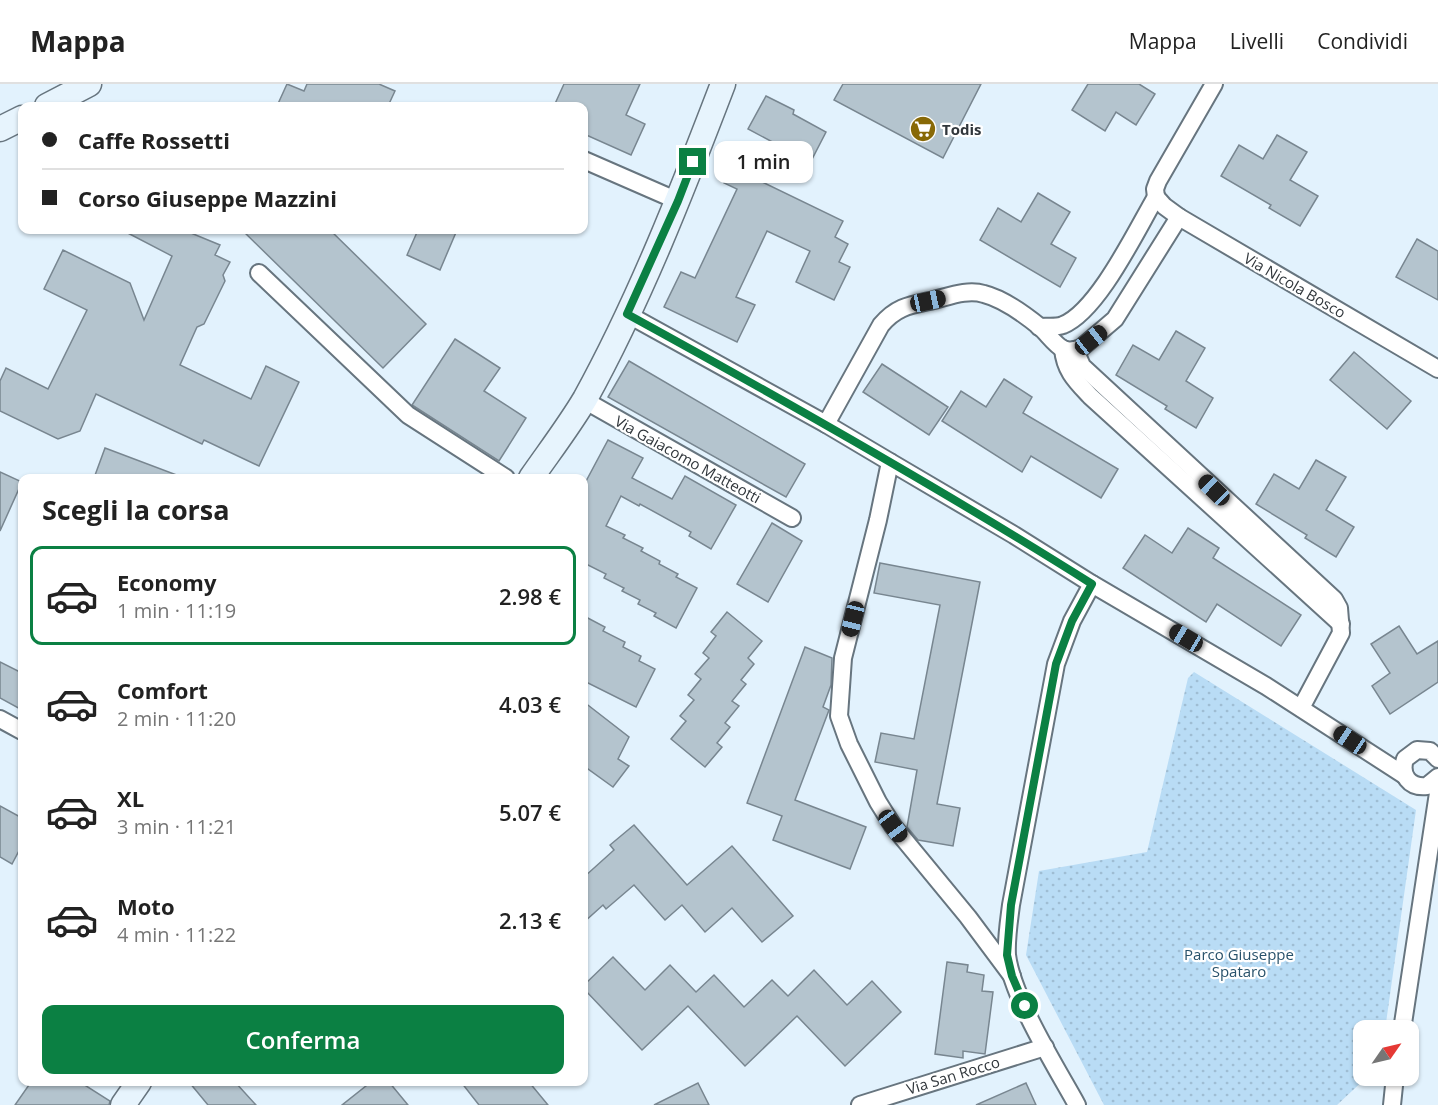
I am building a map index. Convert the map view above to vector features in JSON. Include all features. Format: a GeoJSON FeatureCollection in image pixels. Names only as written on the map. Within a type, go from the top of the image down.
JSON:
{"type":"FeatureCollection","features":[{"type":"Feature","properties":{"kind":"main road"},"geometry":{"type":"LineString","coordinates":[[55,102],[89,84]]}},
{"type":"Feature","properties":{"kind":"main road"},"geometry":{"type":"LineString","coordinates":[[534,474],[584,400],[627,314],[678,201],[723,84]]}},
{"type":"Feature","properties":{"kind":"main road"},"geometry":{"type":"LineString","coordinates":[[0,129],[18,120]]}},
{"type":"Feature","properties":{"kind":"main road"},"geometry":{"type":"LineString","coordinates":[[123,1105],[136,1086]]}},
{"type":"Feature","properties":{"kind":"street"},"geometry":{"type":"LineString","coordinates":[[1040,327],[1062,326],[1078,316],[1094,301],[1156,197],[1155,189],[1158,182],[1214,84]]}},
{"type":"Feature","properties":{"kind":"street"},"geometry":{"type":"LineString","coordinates":[[588,162],[678,201]]}},
{"type":"Feature","properties":{"kind":"street","name":"Via Nicola Bosco"},"geometry":{"type":"LineString","coordinates":[[1156,197],[1179,217],[1438,369]]}},
{"type":"Feature","properties":{"kind":"street"},"geometry":{"type":"LineString","coordinates":[[1179,217],[1114,319],[1101,333],[1069,350],[1064,360],[1070,375],[1135,426],[1340,621],[1338,640],[1301,708]]}},
{"type":"Feature","properties":{"kind":"street"},"geometry":{"type":"LineString","coordinates":[[259,273],[408,416],[500,474]]}},
{"type":"Feature","properties":{"kind":"street"},"geometry":{"type":"LineString","coordinates":[[826,423],[881,325],[892,312],[908,305],[968,292],[981,293],[997,298],[1069,350]]}},
{"type":"Feature","properties":{"kind":"street"},"geometry":{"type":"LineString","coordinates":[[627,314],[826,423],[1301,708],[1404,775],[1411,783],[1421,787],[1436,816]]}},
{"type":"Feature","properties":{"kind":"street","name":"Via Gaiacomo Matteotti"},"geometry":{"type":"LineString","coordinates":[[584,400],[792,518]]}},
{"type":"Feature","properties":{"kind":"street"},"geometry":{"type":"LineString","coordinates":[[891,462],[843,658],[839,716],[849,744],[878,802],[893,826],[968,917],[1012,976]]}},
{"type":"Feature","properties":{"kind":"street"},"geometry":{"type":"LineString","coordinates":[[1077,1105],[1045,1047],[1012,976],[1007,955],[1011,905],[1056,664],[1072,621],[1092,584]]}},
{"type":"Feature","properties":{"kind":"street"},"geometry":{"type":"LineString","coordinates":[[0,719],[18,729]]}},
{"type":"Feature","properties":{"kind":"street"},"geometry":{"type":"LineString","coordinates":[[1404,775],[1403,765],[1415,752],[1438,738]]}},
{"type":"Feature","properties":{"kind":"street"},"geometry":{"type":"LineString","coordinates":[[1376,757],[1389,759],[1415,752],[1430,751],[1438,759]]}},
{"type":"Feature","properties":{"kind":"street"},"geometry":{"type":"LineString","coordinates":[[1421,787],[1432,784],[1438,777]]}},
{"type":"Feature","properties":{"kind":"street"},"geometry":{"type":"LineString","coordinates":[[1404,1020],[1438,793]]}},
{"type":"Feature","properties":{"kind":"street","name":"Via San Rocco"},"geometry":{"type":"LineString","coordinates":[[860,1105],[1045,1047]]}},
{"type":"Feature","properties":{"kind":"street"},"geometry":{"type":"LineString","coordinates":[[1379,1105],[1392,1099]]}},
{"type":"Feature","properties":{"kind":"green space","name":"Parco Giuseppe Spataro"},"geometry":{"type":"Polygon","coordinates":[[[1194,672],[1416,810],[1386,1020],[1353,1020],[1353,1086],[1357,1086],[1337,1105],[1104,1105],[1026,955],[1039,871],[1147,852],[1188,678],[1194,672]]]}},
{"type":"Feature","properties":{"kind":"building"},"geometry":{"type":"Polygon","coordinates":[[[287,84],[304,91],[307,84],[379,84],[395,91],[390,102],[279,102],[287,84]]]}},
{"type":"Feature","properties":{"kind":"building"},"geometry":{"type":"Polygon","coordinates":[[[564,84],[640,84],[626,115],[645,124],[631,155],[588,136],[588,102],[556,102],[564,84]]]}},
{"type":"Feature","properties":{"kind":"building","name":"Todis"},"geometry":{"type":"Polygon","coordinates":[[[843,84],[981,84],[943,158],[834,100],[843,84]]]}},
{"type":"Feature","properties":{"kind":"building"},"geometry":{"type":"Polygon","coordinates":[[[1088,84],[1139,84],[1155,94],[1136,125],[1116,112],[1105,131],[1072,110],[1088,84]]]}},
{"type":"Feature","properties":{"kind":"building"},"geometry":{"type":"Polygon","coordinates":[[[766,96],[794,110],[793,114],[826,132],[808,167],[793,159],[795,154],[748,129],[766,96]]]}},
{"type":"Feature","properties":{"kind":"building"},"geometry":{"type":"Polygon","coordinates":[[[1277,135],[1307,152],[1290,180],[1318,196],[1300,226],[1269,208],[1271,205],[1221,176],[1239,145],[1263,159],[1277,135]]]}},
{"type":"Feature","properties":{"kind":"building"},"geometry":{"type":"Polygon","coordinates":[[[731,167],[843,221],[835,237],[848,244],[839,262],[850,267],[834,300],[796,282],[810,251],[767,231],[736,297],[755,305],[737,342],[664,307],[681,272],[695,278],[737,189],[724,183],[731,167]]]}},
{"type":"Feature","properties":{"kind":"building"},"geometry":{"type":"Polygon","coordinates":[[[1038,193],[1070,212],[1051,244],[1076,258],[1060,287],[980,240],[998,208],[1021,222],[1038,193]]]}},
{"type":"Feature","properties":{"kind":"building"},"geometry":{"type":"Polygon","coordinates":[[[130,234],[193,234],[220,245],[215,255],[230,262],[223,275],[225,281],[204,324],[197,327],[180,365],[251,399],[266,366],[299,382],[259,466],[204,440],[202,444],[96,394],[80,431],[58,439],[0,411],[0,381],[6,368],[48,389],[87,310],[44,289],[63,250],[130,283],[144,320],[172,256],[130,234]]]}},
{"type":"Feature","properties":{"kind":"building"},"geometry":{"type":"Polygon","coordinates":[[[246,234],[334,234],[426,324],[383,368],[246,234]]]}},
{"type":"Feature","properties":{"kind":"building"},"geometry":{"type":"Polygon","coordinates":[[[416,234],[455,234],[440,270],[407,255],[416,234]]]}},
{"type":"Feature","properties":{"kind":"building"},"geometry":{"type":"Polygon","coordinates":[[[1417,239],[1438,251],[1438,300],[1396,277],[1417,239]]]}},
{"type":"Feature","properties":{"kind":"building"},"geometry":{"type":"Polygon","coordinates":[[[1176,331],[1205,348],[1186,381],[1213,398],[1196,428],[1165,409],[1167,406],[1116,375],[1133,345],[1159,360],[1176,331]]]}},
{"type":"Feature","properties":{"kind":"building"},"geometry":{"type":"Polygon","coordinates":[[[455,339],[500,368],[484,391],[526,418],[499,461],[412,405],[455,339]]]}},
{"type":"Feature","properties":{"kind":"building"},"geometry":{"type":"Polygon","coordinates":[[[1354,352],[1411,401],[1387,429],[1330,380],[1354,352]]]}},
{"type":"Feature","properties":{"kind":"building"},"geometry":{"type":"Polygon","coordinates":[[[629,361],[805,464],[786,497],[608,397],[629,361]]]}},
{"type":"Feature","properties":{"kind":"building"},"geometry":{"type":"Polygon","coordinates":[[[882,364],[948,407],[929,435],[863,392],[882,364]]]}},
{"type":"Feature","properties":{"kind":"building"},"geometry":{"type":"Polygon","coordinates":[[[1004,379],[1032,397],[1023,413],[1118,469],[1101,498],[1031,456],[1022,472],[942,421],[961,391],[986,407],[1004,379]]]}},
{"type":"Feature","properties":{"kind":"building"},"geometry":{"type":"Polygon","coordinates":[[[608,440],[643,458],[632,478],[672,499],[685,476],[736,505],[711,549],[689,536],[691,532],[621,496],[606,526],[625,535],[623,538],[643,548],[641,551],[678,574],[676,577],[697,588],[676,628],[654,616],[656,613],[638,604],[640,600],[622,591],[624,588],[604,578],[606,574],[588,565],[588,478],[608,440]]]}},
{"type":"Feature","properties":{"kind":"building"},"geometry":{"type":"Polygon","coordinates":[[[105,448],[174,474],[95,474],[105,448]]]}},
{"type":"Feature","properties":{"kind":"building"},"geometry":{"type":"Polygon","coordinates":[[[1316,460],[1346,477],[1326,510],[1354,527],[1336,557],[1305,538],[1307,535],[1256,504],[1274,474],[1299,489],[1316,460]]]}},
{"type":"Feature","properties":{"kind":"building"},"geometry":{"type":"Polygon","coordinates":[[[0,472],[18,480],[18,491],[0,531],[0,472]]]}},
{"type":"Feature","properties":{"kind":"building"},"geometry":{"type":"Polygon","coordinates":[[[772,523],[802,541],[768,602],[737,584],[772,523]]]}},
{"type":"Feature","properties":{"kind":"building"},"geometry":{"type":"Polygon","coordinates":[[[1188,528],[1219,548],[1213,558],[1301,615],[1281,646],[1217,604],[1206,622],[1123,568],[1145,535],[1172,553],[1188,528]]]}},
{"type":"Feature","properties":{"kind":"building"},"geometry":{"type":"Polygon","coordinates":[[[880,563],[980,582],[937,804],[960,808],[953,846],[918,840],[907,827],[917,770],[875,762],[881,733],[914,739],[940,605],[874,593],[880,563]]]}},
{"type":"Feature","properties":{"kind":"building"},"geometry":{"type":"Polygon","coordinates":[[[727,612],[762,641],[748,658],[754,664],[741,680],[746,684],[732,701],[739,706],[725,723],[730,727],[717,743],[722,747],[705,767],[671,739],[686,721],[680,716],[694,700],[688,695],[701,679],[695,674],[709,658],[703,653],[716,636],[711,632],[727,612]]]}},
{"type":"Feature","properties":{"kind":"building"},"geometry":{"type":"Polygon","coordinates":[[[588,618],[605,627],[603,631],[625,642],[623,647],[641,656],[639,661],[655,669],[636,707],[588,683],[588,618]]]}},
{"type":"Feature","properties":{"kind":"building"},"geometry":{"type":"Polygon","coordinates":[[[1399,626],[1417,654],[1438,641],[1438,682],[1390,714],[1372,686],[1390,673],[1371,644],[1399,626]]]}},
{"type":"Feature","properties":{"kind":"building"},"geometry":{"type":"Polygon","coordinates":[[[805,647],[832,658],[831,685],[823,707],[829,710],[795,800],[866,827],[850,869],[773,840],[782,816],[747,803],[805,647]]]}},
{"type":"Feature","properties":{"kind":"building"},"geometry":{"type":"Polygon","coordinates":[[[0,662],[18,671],[18,708],[0,698],[0,662]]]}},
{"type":"Feature","properties":{"kind":"building"},"geometry":{"type":"Polygon","coordinates":[[[588,705],[629,737],[618,759],[629,766],[613,787],[588,769],[588,705]]]}},
{"type":"Feature","properties":{"kind":"building"},"geometry":{"type":"Polygon","coordinates":[[[0,806],[18,816],[18,853],[12,864],[0,857],[0,806]]]}},
{"type":"Feature","properties":{"kind":"building"},"geometry":{"type":"Polygon","coordinates":[[[634,825],[687,885],[732,846],[793,916],[762,942],[732,908],[705,932],[682,905],[665,920],[634,885],[606,909],[603,905],[588,918],[588,873],[614,850],[610,845],[634,825]]]}},
{"type":"Feature","properties":{"kind":"building"},"geometry":{"type":"Polygon","coordinates":[[[613,957],[645,990],[670,965],[696,992],[714,975],[744,1007],[772,980],[788,996],[814,970],[847,1005],[872,981],[901,1012],[845,1066],[797,1016],[745,1066],[688,1006],[642,1050],[588,993],[588,981],[613,957]]]}},
{"type":"Feature","properties":{"kind":"building"},"geometry":{"type":"Polygon","coordinates":[[[947,962],[968,965],[967,972],[984,975],[982,991],[993,992],[985,1054],[963,1051],[963,1058],[935,1054],[947,962]]]}},
{"type":"Feature","properties":{"kind":"building"},"geometry":{"type":"Polygon","coordinates":[[[698,1083],[709,1105],[654,1105],[698,1083]]]}},
{"type":"Feature","properties":{"kind":"building"},"geometry":{"type":"Polygon","coordinates":[[[1026,1083],[1036,1105],[976,1105],[1026,1083]]]}},
{"type":"Feature","properties":{"kind":"building"},"geometry":{"type":"Polygon","coordinates":[[[28,1086],[86,1086],[110,1101],[109,1105],[15,1105],[28,1086]]]}},
{"type":"Feature","properties":{"kind":"building"},"geometry":{"type":"Polygon","coordinates":[[[192,1086],[239,1086],[256,1105],[208,1105],[192,1086]]]}},
{"type":"Feature","properties":{"kind":"building"},"geometry":{"type":"Polygon","coordinates":[[[366,1086],[392,1086],[408,1105],[342,1105],[366,1086]]]}},
{"type":"Feature","properties":{"kind":"building"},"geometry":{"type":"Polygon","coordinates":[[[464,1086],[532,1086],[548,1105],[479,1105],[464,1086]]]}},
{"type":"Feature","properties":{"kind":"place","name":"Todis"},"geometry":{"type":"Point","coordinates":[923,129]}},
{"type":"Feature","properties":{"kind":"route"},"geometry":{"type":"LineString","coordinates":[[693,162],[627,314],[826,423],[1092,584],[1072,621],[1056,664],[1011,905],[1007,955],[1012,976],[1025,1006]]}}]}
